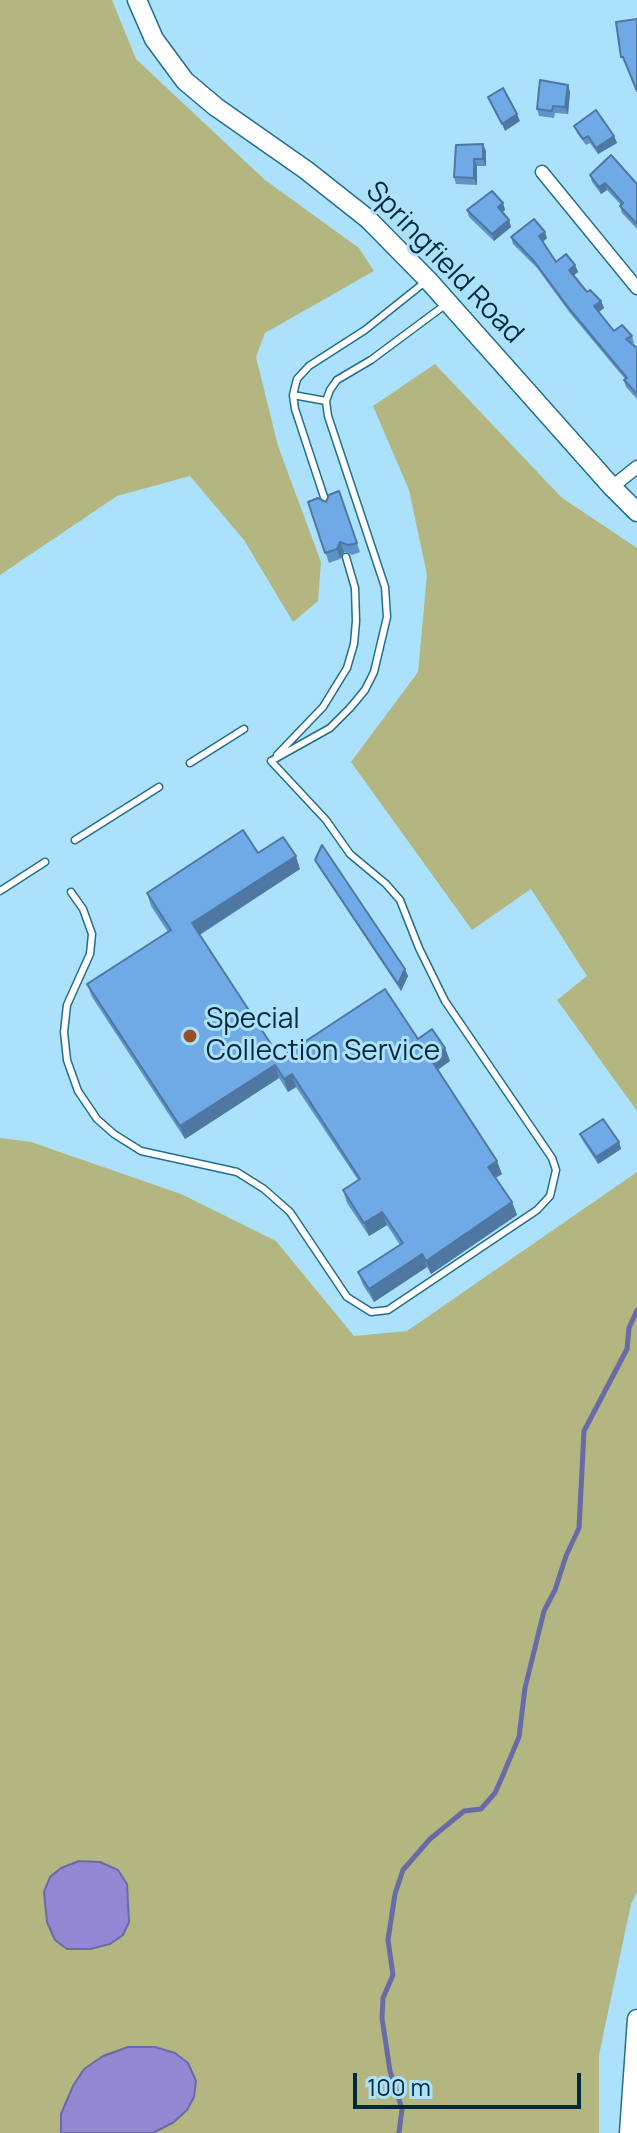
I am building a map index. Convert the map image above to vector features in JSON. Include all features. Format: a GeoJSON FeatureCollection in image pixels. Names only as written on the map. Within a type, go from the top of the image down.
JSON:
{"type":"FeatureCollection","features":[{"type":"Feature","properties":{"kind":"street","name":"Springfield Road"},"geometry":{"type":"LineString","coordinates":[[137,0],[154,39],[185,81],[216,107],[346,200],[428,280],[637,512]]}},
{"type":"Feature","properties":{"kind":"street"},"geometry":{"type":"LineString","coordinates":[[542,172],[637,288]]}},
{"type":"Feature","properties":{"kind":"street"},"geometry":{"type":"LineString","coordinates":[[612,487],[637,467]]}},
{"type":"Feature","properties":{"kind":"street"},"geometry":{"type":"LineString","coordinates":[[629,2133],[637,2019]]}},
{"type":"Feature","properties":{"kind":"lane"},"geometry":{"type":"LineString","coordinates":[[327,506],[301,434],[293,395],[297,379],[309,366],[365,330],[428,280]]}},
{"type":"Feature","properties":{"kind":"lane"},"geometry":{"type":"LineString","coordinates":[[271,761],[330,728],[365,690],[374,672],[387,617],[385,587],[328,416],[326,401],[337,380],[371,360],[448,302]]}},
{"type":"Feature","properties":{"kind":"lane"},"geometry":{"type":"LineString","coordinates":[[293,395],[326,401]]}},
{"type":"Feature","properties":{"kind":"lane"},"geometry":{"type":"LineString","coordinates":[[271,761],[323,707],[347,668],[356,621],[355,588],[346,557]]}},
{"type":"Feature","properties":{"kind":"lane"},"geometry":{"type":"LineString","coordinates":[[190,763],[244,729]]}},
{"type":"Feature","properties":{"kind":"lane"},"geometry":{"type":"LineString","coordinates":[[71,892],[83,909],[92,934],[90,954],[67,1005],[64,1032],[67,1060],[78,1091],[97,1119],[141,1151],[237,1172],[264,1189],[290,1212],[347,1297],[371,1312],[388,1310],[537,1210],[550,1196],[556,1170],[552,1158],[445,1001],[400,900],[350,854],[326,820],[271,761]]}},
{"type":"Feature","properties":{"kind":"lane"},"geometry":{"type":"LineString","coordinates":[[75,840],[159,787]]}},
{"type":"Feature","properties":{"kind":"lane"},"geometry":{"type":"LineString","coordinates":[[0,891],[45,862]]}},
{"type":"Feature","properties":{"kind":"green space"},"geometry":{"type":"Polygon","coordinates":[[[0,0],[112,0],[136,59],[265,180],[359,248],[374,271],[265,333],[256,357],[278,446],[321,562],[318,601],[293,622],[244,540],[190,476],[117,496],[0,575],[0,0]]]}},
{"type":"Feature","properties":{"kind":"green space"},"geometry":{"type":"Polygon","coordinates":[[[435,364],[561,497],[637,548],[637,1111],[557,1000],[587,976],[531,889],[472,930],[351,762],[418,672],[427,575],[409,490],[373,406],[435,364]]]}},
{"type":"Feature","properties":{"kind":"green space"},"geometry":{"type":"Polygon","coordinates":[[[0,1138],[31,1142],[181,1194],[276,1241],[354,1336],[407,1331],[637,1172],[637,1892],[631,1904],[599,2055],[599,2133],[153,2133],[174,2122],[175,2053],[155,2047],[128,2047],[61,2114],[61,2133],[0,2133],[0,1138]]]}},
{"type":"Feature","properties":{"kind":"shaded area"},"geometry":{"type":"Polygon","coordinates":[[[79,1861],[100,1862],[118,1870],[127,1884],[129,1922],[123,1935],[110,1944],[90,1949],[67,1949],[55,1940],[47,1922],[44,1892],[50,1877],[61,1868],[79,1861]]]}},
{"type":"Feature","properties":{"kind":"shaded area"},"geometry":{"type":"Polygon","coordinates":[[[128,2047],[155,2047],[175,2053],[188,2063],[196,2081],[194,2097],[187,2110],[174,2122],[153,2133],[61,2133],[61,2114],[84,2069],[103,2056],[128,2047]]]}},
{"type":"Feature","properties":{"kind":"building"},"geometry":{"type":"Polygon","coordinates":[[[637,19],[637,91],[621,57],[616,22],[637,19]]]}},
{"type":"Feature","properties":{"kind":"building"},"geometry":{"type":"Polygon","coordinates":[[[540,80],[568,85],[565,107],[553,106],[552,111],[537,109],[540,80]]]}},
{"type":"Feature","properties":{"kind":"building"},"geometry":{"type":"Polygon","coordinates":[[[503,88],[517,114],[502,124],[488,97],[503,88]]]}},
{"type":"Feature","properties":{"kind":"building"},"geometry":{"type":"Polygon","coordinates":[[[596,110],[614,136],[596,148],[588,136],[583,139],[574,126],[596,110]]]}},
{"type":"Feature","properties":{"kind":"building"},"geometry":{"type":"Polygon","coordinates":[[[483,144],[483,159],[474,159],[474,178],[454,177],[456,145],[483,144]]]}},
{"type":"Feature","properties":{"kind":"building"},"geometry":{"type":"Polygon","coordinates":[[[611,155],[637,184],[637,224],[605,183],[599,187],[590,175],[611,155]]]}},
{"type":"Feature","properties":{"kind":"building"},"geometry":{"type":"Polygon","coordinates":[[[492,191],[503,203],[498,207],[509,220],[492,234],[467,210],[492,191]]]}},
{"type":"Feature","properties":{"kind":"building"},"geometry":{"type":"Polygon","coordinates":[[[534,219],[545,232],[539,236],[556,262],[566,254],[575,265],[569,270],[587,292],[590,290],[601,301],[594,306],[614,331],[622,325],[632,336],[626,339],[637,348],[637,394],[534,261],[511,237],[534,219]]]}},
{"type":"Feature","properties":{"kind":"building"},"geometry":{"type":"Polygon","coordinates":[[[339,491],[357,543],[348,545],[340,542],[337,549],[325,553],[308,502],[318,498],[326,502],[329,495],[339,491]]]}},
{"type":"Feature","properties":{"kind":"building","name":"Special Collection Service"},"geometry":{"type":"Polygon","coordinates":[[[243,830],[258,853],[283,837],[296,856],[192,923],[280,1058],[385,989],[418,1039],[432,1029],[445,1048],[430,1058],[497,1161],[488,1167],[512,1202],[426,1261],[422,1254],[369,1289],[358,1272],[403,1243],[382,1212],[364,1223],[343,1190],[360,1179],[292,1074],[284,1079],[275,1065],[180,1126],[87,984],[171,930],[147,893],[243,830]]]}},
{"type":"Feature","properties":{"kind":"building"},"geometry":{"type":"Polygon","coordinates":[[[322,845],[405,969],[398,984],[315,860],[322,845]]]}},
{"type":"Feature","properties":{"kind":"building"},"geometry":{"type":"Polygon","coordinates":[[[603,1119],[619,1142],[596,1157],[580,1134],[603,1119]]]}},
{"type":"Feature","properties":{"kind":"waterway"},"geometry":{"type":"LineString","coordinates":[[399,2133],[402,2109],[390,2071],[382,2018],[383,1998],[393,1975],[388,1940],[395,1894],[403,1870],[430,1839],[464,1811],[481,1809],[495,1793],[519,1737],[525,1688],[544,1611],[579,1528],[584,1431],[627,1349],[629,1328],[637,1310]]}},
{"type":"Feature","properties":{"kind":"place","name":"Special Collection Service"},"geometry":{"type":"Point","coordinates":[190,1036]}}]}
